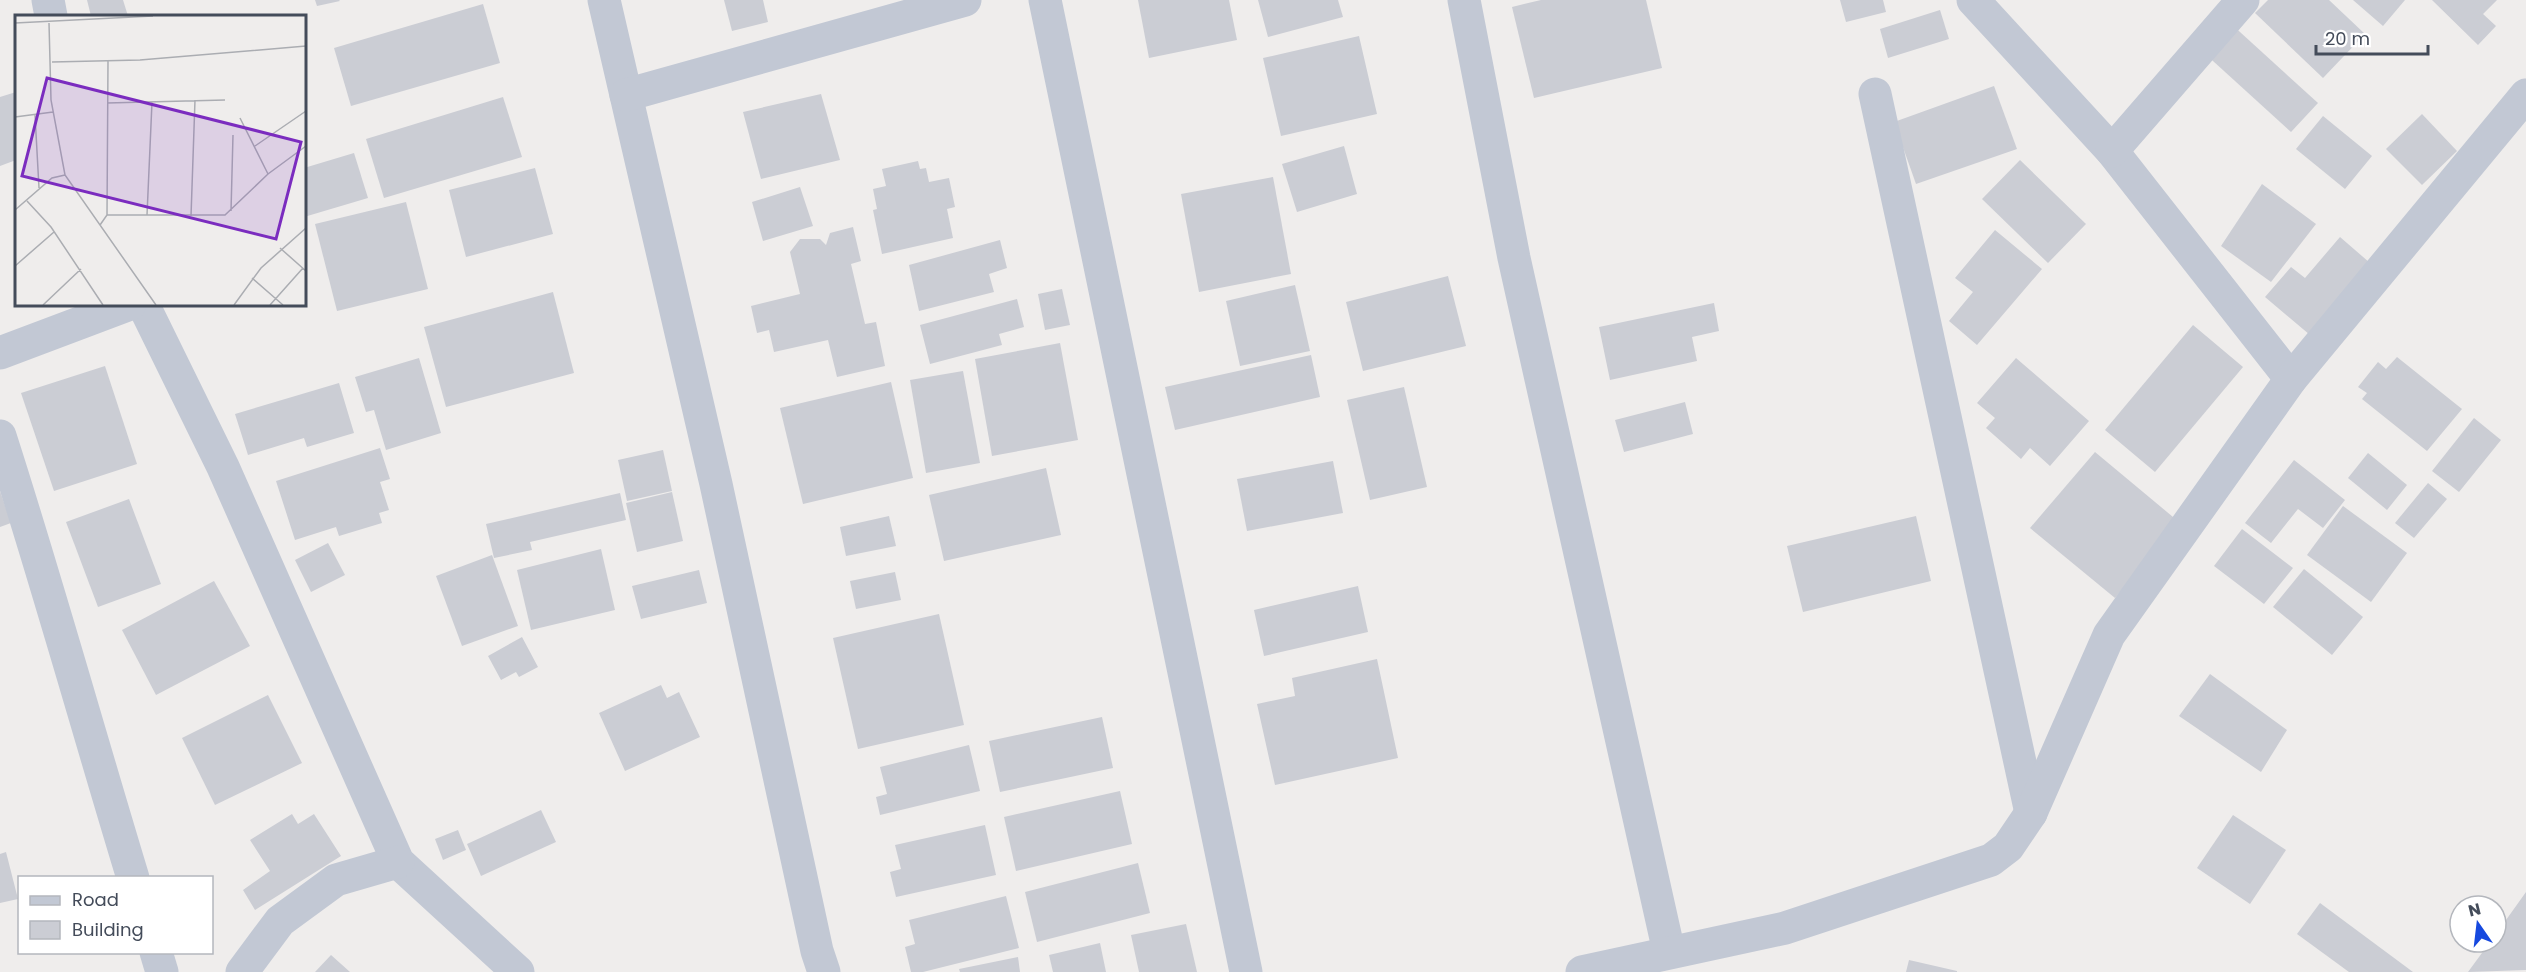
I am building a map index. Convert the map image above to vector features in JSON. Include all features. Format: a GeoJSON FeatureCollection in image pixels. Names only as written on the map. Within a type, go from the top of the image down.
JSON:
{"type":"FeatureCollection","features":[{"type":"Feature","properties":{"kind":"street"},"geometry":{"type":"LineString","coordinates":[[48,0],[51,15]]}},
{"type":"Feature","properties":{"kind":"street"},"geometry":{"type":"LineString","coordinates":[[604,0],[716,484],[817,951],[824,972]]}},
{"type":"Feature","properties":{"kind":"street"},"geometry":{"type":"LineString","coordinates":[[626,95],[965,0]]}},
{"type":"Feature","properties":{"kind":"street"},"geometry":{"type":"LineString","coordinates":[[1045,0],[1246,972]]}},
{"type":"Feature","properties":{"kind":"street"},"geometry":{"type":"LineString","coordinates":[[1464,0],[1514,258],[1669,952]]}},
{"type":"Feature","properties":{"kind":"street"},"geometry":{"type":"LineString","coordinates":[[1973,0],[2112,152],[2291,379]]}},
{"type":"Feature","properties":{"kind":"street"},"geometry":{"type":"LineString","coordinates":[[2112,152],[2243,0]]}},
{"type":"Feature","properties":{"kind":"street"},"geometry":{"type":"LineString","coordinates":[[1875,94],[2031,813]]}},
{"type":"Feature","properties":{"kind":"street"},"geometry":{"type":"LineString","coordinates":[[1582,972],[1785,928],[1991,860],[2008,847],[2031,813],[2109,635],[2291,379],[2526,95]]}},
{"type":"Feature","properties":{"kind":"street"},"geometry":{"type":"LineString","coordinates":[[0,353],[125,306]]}},
{"type":"Feature","properties":{"kind":"street"},"geometry":{"type":"LineString","coordinates":[[144,306],[223,466],[398,862],[518,972]]}},
{"type":"Feature","properties":{"kind":"street"},"geometry":{"type":"LineString","coordinates":[[0,436],[46,577],[80,706],[132,876]]}},
{"type":"Feature","properties":{"kind":"street"},"geometry":{"type":"LineString","coordinates":[[242,972],[280,921],[336,880],[398,862]]}},
{"type":"Feature","properties":{"kind":"street"},"geometry":{"type":"LineString","coordinates":[[157,954],[162,972]]}},
{"type":"Feature","properties":{"kind":"building"},"geometry":{"type":"Polygon","coordinates":[[[87,0],[123,0],[128,15],[91,15],[87,0]]]}},
{"type":"Feature","properties":{"kind":"building"},"geometry":{"type":"Polygon","coordinates":[[[315,0],[339,0],[340,1],[317,6],[315,0]]]}},
{"type":"Feature","properties":{"kind":"building"},"geometry":{"type":"Polygon","coordinates":[[[724,0],[763,0],[768,22],[732,31],[724,0]]]}},
{"type":"Feature","properties":{"kind":"building"},"geometry":{"type":"Polygon","coordinates":[[[1138,0],[1229,0],[1237,40],[1149,58],[1138,0]]]}},
{"type":"Feature","properties":{"kind":"building"},"geometry":{"type":"Polygon","coordinates":[[[1258,0],[1338,0],[1343,17],[1268,37],[1258,0]]]}},
{"type":"Feature","properties":{"kind":"building"},"geometry":{"type":"Polygon","coordinates":[[[1541,0],[1646,0],[1662,68],[1534,98],[1512,7],[1541,0]]]}},
{"type":"Feature","properties":{"kind":"building"},"geometry":{"type":"Polygon","coordinates":[[[1840,0],[1883,0],[1886,12],[1846,22],[1840,0]]]}},
{"type":"Feature","properties":{"kind":"building"},"geometry":{"type":"Polygon","coordinates":[[[2268,0],[2329,0],[2365,34],[2323,78],[2255,13],[2268,0]]]}},
{"type":"Feature","properties":{"kind":"building"},"geometry":{"type":"Polygon","coordinates":[[[2353,0],[2405,0],[2383,26],[2353,0]]]}},
{"type":"Feature","properties":{"kind":"building"},"geometry":{"type":"Polygon","coordinates":[[[2432,0],[2497,0],[2483,14],[2496,26],[2478,45],[2432,0]]]}},
{"type":"Feature","properties":{"kind":"building"},"geometry":{"type":"Polygon","coordinates":[[[483,4],[500,63],[351,106],[334,48],[483,4]]]}},
{"type":"Feature","properties":{"kind":"building"},"geometry":{"type":"Polygon","coordinates":[[[1940,10],[1949,39],[1888,58],[1880,29],[1940,10]]]}},
{"type":"Feature","properties":{"kind":"building"},"geometry":{"type":"Polygon","coordinates":[[[2229,22],[2318,103],[2291,132],[2202,51],[2229,22]]]}},
{"type":"Feature","properties":{"kind":"building"},"geometry":{"type":"Polygon","coordinates":[[[1359,36],[1377,114],[1281,136],[1263,58],[1359,36]]]}},
{"type":"Feature","properties":{"kind":"building"},"geometry":{"type":"Polygon","coordinates":[[[1994,86],[2017,149],[1916,184],[1894,122],[1994,86]]]}},
{"type":"Feature","properties":{"kind":"building"},"geometry":{"type":"Polygon","coordinates":[[[15,92],[15,160],[0,166],[0,97],[15,92]]]}},
{"type":"Feature","properties":{"kind":"building"},"geometry":{"type":"Polygon","coordinates":[[[821,94],[840,160],[761,179],[743,112],[821,94]]]}},
{"type":"Feature","properties":{"kind":"building"},"geometry":{"type":"Polygon","coordinates":[[[503,97],[522,157],[384,198],[366,139],[503,97]]]}},
{"type":"Feature","properties":{"kind":"building"},"geometry":{"type":"Polygon","coordinates":[[[2422,114],[2457,151],[2422,185],[2386,149],[2422,114]]]}},
{"type":"Feature","properties":{"kind":"building"},"geometry":{"type":"Polygon","coordinates":[[[2323,116],[2372,156],[2345,189],[2296,149],[2323,116]]]}},
{"type":"Feature","properties":{"kind":"building"},"geometry":{"type":"Polygon","coordinates":[[[1344,146],[1357,194],[1297,212],[1282,164],[1344,146]]]}},
{"type":"Feature","properties":{"kind":"building"},"geometry":{"type":"Polygon","coordinates":[[[354,153],[368,198],[306,216],[306,167],[354,153]]]}},
{"type":"Feature","properties":{"kind":"building"},"geometry":{"type":"Polygon","coordinates":[[[2020,160],[2086,224],[2048,263],[1982,199],[2020,160]]]}},
{"type":"Feature","properties":{"kind":"building"},"geometry":{"type":"Polygon","coordinates":[[[918,161],[920,169],[926,168],[929,182],[949,178],[955,207],[947,209],[953,238],[882,254],[873,210],[877,209],[873,189],[886,186],[882,169],[918,161]]]}},
{"type":"Feature","properties":{"kind":"building"},"geometry":{"type":"Polygon","coordinates":[[[535,168],[553,234],[466,257],[449,190],[535,168]]]}},
{"type":"Feature","properties":{"kind":"building"},"geometry":{"type":"Polygon","coordinates":[[[1273,177],[1291,274],[1199,292],[1181,194],[1273,177]]]}},
{"type":"Feature","properties":{"kind":"building"},"geometry":{"type":"Polygon","coordinates":[[[2262,184],[2316,224],[2271,282],[2221,246],[2262,184]]]}},
{"type":"Feature","properties":{"kind":"building"},"geometry":{"type":"Polygon","coordinates":[[[800,187],[813,226],[763,241],[752,202],[800,187]]]}},
{"type":"Feature","properties":{"kind":"building"},"geometry":{"type":"Polygon","coordinates":[[[406,202],[428,289],[337,311],[315,224],[406,202]]]}},
{"type":"Feature","properties":{"kind":"building"},"geometry":{"type":"Polygon","coordinates":[[[853,227],[861,261],[851,264],[865,324],[876,322],[885,366],[837,377],[828,340],[774,352],[769,330],[757,333],[751,306],[800,294],[790,252],[800,239],[820,239],[826,245],[830,233],[853,227]]]}},
{"type":"Feature","properties":{"kind":"building"},"geometry":{"type":"Polygon","coordinates":[[[1995,230],[2042,269],[1977,345],[1949,321],[1973,292],[1955,278],[1995,230]]]}},
{"type":"Feature","properties":{"kind":"building"},"geometry":{"type":"Polygon","coordinates":[[[2340,237],[2377,269],[2316,340],[2265,297],[2291,267],[2305,278],[2340,237]]]}},
{"type":"Feature","properties":{"kind":"building"},"geometry":{"type":"Polygon","coordinates":[[[1000,240],[1007,268],[989,274],[994,292],[919,311],[909,265],[1000,240]]]}},
{"type":"Feature","properties":{"kind":"building"},"geometry":{"type":"Polygon","coordinates":[[[1448,276],[1466,346],[1363,371],[1346,302],[1448,276]]]}},
{"type":"Feature","properties":{"kind":"building"},"geometry":{"type":"Polygon","coordinates":[[[1295,285],[1310,351],[1240,366],[1226,301],[1295,285]]]}},
{"type":"Feature","properties":{"kind":"building"},"geometry":{"type":"Polygon","coordinates":[[[1062,289],[1070,325],[1045,330],[1038,294],[1062,289]]]}},
{"type":"Feature","properties":{"kind":"building"},"geometry":{"type":"Polygon","coordinates":[[[553,292],[574,373],[446,407],[424,327],[553,292]]]}},
{"type":"Feature","properties":{"kind":"building"},"geometry":{"type":"Polygon","coordinates":[[[1017,299],[1024,327],[999,334],[1002,345],[930,364],[920,325],[1017,299]]]}},
{"type":"Feature","properties":{"kind":"building"},"geometry":{"type":"Polygon","coordinates":[[[1714,303],[1719,331],[1692,337],[1697,361],[1610,380],[1599,327],[1714,303]]]}},
{"type":"Feature","properties":{"kind":"building"},"geometry":{"type":"Polygon","coordinates":[[[2193,325],[2243,367],[2155,472],[2105,430],[2193,325]]]}},
{"type":"Feature","properties":{"kind":"building"},"geometry":{"type":"Polygon","coordinates":[[[1060,343],[1078,440],[992,456],[975,359],[1060,343]]]}},
{"type":"Feature","properties":{"kind":"building"},"geometry":{"type":"Polygon","coordinates":[[[1311,355],[1320,397],[1175,430],[1165,387],[1311,355]]]}},
{"type":"Feature","properties":{"kind":"building"},"geometry":{"type":"Polygon","coordinates":[[[2397,357],[2462,409],[2427,451],[2362,399],[2367,393],[2358,387],[2378,362],[2386,369],[2397,357]]]}},
{"type":"Feature","properties":{"kind":"building"},"geometry":{"type":"Polygon","coordinates":[[[419,358],[441,433],[386,450],[374,410],[366,412],[355,377],[419,358]]]}},
{"type":"Feature","properties":{"kind":"building"},"geometry":{"type":"Polygon","coordinates":[[[2016,358],[2089,421],[2050,466],[2030,448],[2021,459],[1986,428],[1995,418],[1977,403],[2016,358]]]}},
{"type":"Feature","properties":{"kind":"building"},"geometry":{"type":"Polygon","coordinates":[[[105,366],[137,464],[54,491],[21,393],[105,366]]]}},
{"type":"Feature","properties":{"kind":"building"},"geometry":{"type":"Polygon","coordinates":[[[963,371],[980,463],[926,473],[910,380],[963,371]]]}},
{"type":"Feature","properties":{"kind":"building"},"geometry":{"type":"Polygon","coordinates":[[[891,382],[913,478],[803,504],[780,408],[891,382]]]}},
{"type":"Feature","properties":{"kind":"building"},"geometry":{"type":"Polygon","coordinates":[[[339,383],[354,433],[307,447],[304,438],[248,455],[235,414],[339,383]]]}},
{"type":"Feature","properties":{"kind":"building"},"geometry":{"type":"Polygon","coordinates":[[[1404,387],[1427,487],[1370,500],[1347,400],[1404,387]]]}},
{"type":"Feature","properties":{"kind":"building"},"geometry":{"type":"Polygon","coordinates":[[[1685,402],[1693,434],[1624,452],[1615,420],[1685,402]]]}},
{"type":"Feature","properties":{"kind":"building"},"geometry":{"type":"Polygon","coordinates":[[[2474,418],[2501,440],[2459,492],[2432,471],[2474,418]]]}},
{"type":"Feature","properties":{"kind":"building"},"geometry":{"type":"Polygon","coordinates":[[[380,448],[390,479],[380,482],[389,510],[379,513],[382,523],[339,536],[336,527],[295,540],[276,481],[380,448]]]}},
{"type":"Feature","properties":{"kind":"building"},"geometry":{"type":"Polygon","coordinates":[[[663,450],[672,491],[627,501],[618,460],[663,450]]]}},
{"type":"Feature","properties":{"kind":"building"},"geometry":{"type":"Polygon","coordinates":[[[2095,452],[2179,522],[2115,598],[2030,528],[2095,452]]]}},
{"type":"Feature","properties":{"kind":"building"},"geometry":{"type":"Polygon","coordinates":[[[2368,453],[2407,485],[2387,510],[2348,478],[2368,453]]]}},
{"type":"Feature","properties":{"kind":"building"},"geometry":{"type":"Polygon","coordinates":[[[2294,460],[2345,500],[2323,528],[2298,509],[2271,543],[2245,523],[2294,460]]]}},
{"type":"Feature","properties":{"kind":"building"},"geometry":{"type":"Polygon","coordinates":[[[1333,461],[1343,513],[1247,531],[1237,479],[1333,461]]]}},
{"type":"Feature","properties":{"kind":"building"},"geometry":{"type":"Polygon","coordinates":[[[1046,468],[1061,535],[944,561],[929,495],[1046,468]]]}},
{"type":"Feature","properties":{"kind":"building"},"geometry":{"type":"Polygon","coordinates":[[[2428,483],[2447,499],[2414,538],[2395,523],[2428,483]]]}},
{"type":"Feature","properties":{"kind":"building"},"geometry":{"type":"Polygon","coordinates":[[[0,491],[11,523],[0,527],[0,491]]]}},
{"type":"Feature","properties":{"kind":"building"},"geometry":{"type":"Polygon","coordinates":[[[672,492],[683,541],[637,552],[626,503],[672,492]]]}},
{"type":"Feature","properties":{"kind":"building"},"geometry":{"type":"Polygon","coordinates":[[[620,493],[626,520],[530,542],[532,550],[494,558],[486,524],[620,493]]]}},
{"type":"Feature","properties":{"kind":"building"},"geometry":{"type":"Polygon","coordinates":[[[129,499],[161,584],[98,607],[66,522],[129,499]]]}},
{"type":"Feature","properties":{"kind":"building"},"geometry":{"type":"Polygon","coordinates":[[[2343,506],[2407,553],[2371,602],[2307,555],[2343,506]]]}},
{"type":"Feature","properties":{"kind":"building"},"geometry":{"type":"Polygon","coordinates":[[[889,516],[896,546],[846,556],[840,527],[889,516]]]}},
{"type":"Feature","properties":{"kind":"building"},"geometry":{"type":"Polygon","coordinates":[[[1916,516],[1931,581],[1803,612],[1787,546],[1916,516]]]}},
{"type":"Feature","properties":{"kind":"building"},"geometry":{"type":"Polygon","coordinates":[[[2242,529],[2293,568],[2264,604],[2214,566],[2242,529]]]}},
{"type":"Feature","properties":{"kind":"building"},"geometry":{"type":"Polygon","coordinates":[[[328,543],[345,575],[311,592],[295,560],[328,543]]]}},
{"type":"Feature","properties":{"kind":"building"},"geometry":{"type":"Polygon","coordinates":[[[601,549],[615,610],[531,630],[517,570],[601,549]]]}},
{"type":"Feature","properties":{"kind":"building"},"geometry":{"type":"Polygon","coordinates":[[[492,555],[518,626],[462,646],[436,576],[492,555]]]}},
{"type":"Feature","properties":{"kind":"building"},"geometry":{"type":"Polygon","coordinates":[[[2304,569],[2363,617],[2332,655],[2273,607],[2304,569]]]}},
{"type":"Feature","properties":{"kind":"building"},"geometry":{"type":"Polygon","coordinates":[[[699,570],[707,603],[641,619],[632,586],[699,570]]]}},
{"type":"Feature","properties":{"kind":"building"},"geometry":{"type":"Polygon","coordinates":[[[895,572],[901,600],[856,609],[850,581],[895,572]]]}},
{"type":"Feature","properties":{"kind":"building"},"geometry":{"type":"Polygon","coordinates":[[[214,581],[250,646],[156,695],[122,630],[214,581]]]}},
{"type":"Feature","properties":{"kind":"building"},"geometry":{"type":"Polygon","coordinates":[[[1358,586],[1368,632],[1264,656],[1254,610],[1358,586]]]}},
{"type":"Feature","properties":{"kind":"building"},"geometry":{"type":"Polygon","coordinates":[[[939,614],[964,725],[858,749],[833,638],[939,614]]]}},
{"type":"Feature","properties":{"kind":"building"},"geometry":{"type":"Polygon","coordinates":[[[522,637],[538,667],[519,677],[516,672],[501,680],[488,656],[522,637]]]}},
{"type":"Feature","properties":{"kind":"building"},"geometry":{"type":"Polygon","coordinates":[[[1377,659],[1398,758],[1275,785],[1257,704],[1295,696],[1292,678],[1377,659]]]}},
{"type":"Feature","properties":{"kind":"building"},"geometry":{"type":"Polygon","coordinates":[[[2210,674],[2287,730],[2261,772],[2179,716],[2210,674]]]}},
{"type":"Feature","properties":{"kind":"building"},"geometry":{"type":"Polygon","coordinates":[[[661,685],[667,698],[679,692],[700,737],[625,771],[599,713],[661,685]]]}},
{"type":"Feature","properties":{"kind":"building"},"geometry":{"type":"Polygon","coordinates":[[[268,695],[302,763],[215,805],[182,738],[268,695]]]}},
{"type":"Feature","properties":{"kind":"building"},"geometry":{"type":"Polygon","coordinates":[[[1102,717],[1113,768],[1000,792],[989,741],[1102,717]]]}},
{"type":"Feature","properties":{"kind":"building"},"geometry":{"type":"Polygon","coordinates":[[[969,745],[980,791],[880,815],[876,797],[887,794],[880,767],[969,745]]]}},
{"type":"Feature","properties":{"kind":"building"},"geometry":{"type":"Polygon","coordinates":[[[1120,791],[1132,844],[1016,871],[1004,817],[1120,791]]]}},
{"type":"Feature","properties":{"kind":"building"},"geometry":{"type":"Polygon","coordinates":[[[541,810],[556,842],[481,876],[467,844],[541,810]]]}},
{"type":"Feature","properties":{"kind":"building"},"geometry":{"type":"Polygon","coordinates":[[[292,814],[298,824],[314,814],[341,856],[255,910],[243,890],[270,871],[250,840],[292,814]]]}},
{"type":"Feature","properties":{"kind":"building"},"geometry":{"type":"Polygon","coordinates":[[[2233,815],[2286,850],[2250,904],[2197,868],[2233,815]]]}},
{"type":"Feature","properties":{"kind":"building"},"geometry":{"type":"Polygon","coordinates":[[[985,825],[996,875],[896,897],[890,872],[901,869],[895,845],[985,825]]]}},
{"type":"Feature","properties":{"kind":"building"},"geometry":{"type":"Polygon","coordinates":[[[458,830],[466,850],[443,860],[435,839],[458,830]]]}},
{"type":"Feature","properties":{"kind":"building"},"geometry":{"type":"Polygon","coordinates":[[[6,852],[18,899],[0,903],[0,854],[6,852]]]}},
{"type":"Feature","properties":{"kind":"building"},"geometry":{"type":"Polygon","coordinates":[[[1138,863],[1150,913],[1037,942],[1025,892],[1138,863]]]}},
{"type":"Feature","properties":{"kind":"building"},"geometry":{"type":"Polygon","coordinates":[[[2526,892],[2526,970],[2468,972],[2481,954],[2508,954],[2508,917],[2526,892]]]}},
{"type":"Feature","properties":{"kind":"building"},"geometry":{"type":"Polygon","coordinates":[[[1006,896],[1019,948],[923,972],[911,972],[905,947],[915,944],[909,920],[1006,896]]]}},
{"type":"Feature","properties":{"kind":"building"},"geometry":{"type":"Polygon","coordinates":[[[2320,903],[2413,972],[2349,972],[2297,934],[2320,903]]]}},
{"type":"Feature","properties":{"kind":"building"},"geometry":{"type":"Polygon","coordinates":[[[1186,924],[1197,972],[1139,972],[1131,935],[1186,924]]]}},
{"type":"Feature","properties":{"kind":"building"},"geometry":{"type":"Polygon","coordinates":[[[1100,943],[1106,972],[1053,972],[1049,955],[1100,943]]]}},
{"type":"Feature","properties":{"kind":"building"},"geometry":{"type":"Polygon","coordinates":[[[331,955],[350,972],[315,972],[331,955]]]}},
{"type":"Feature","properties":{"kind":"building"},"geometry":{"type":"Polygon","coordinates":[[[1018,957],[1020,972],[960,972],[959,969],[1018,957]]]}},
{"type":"Feature","properties":{"kind":"building"},"geometry":{"type":"Polygon","coordinates":[[[1909,960],[1957,971],[1957,972],[1906,972],[1909,960]]]}}]}
